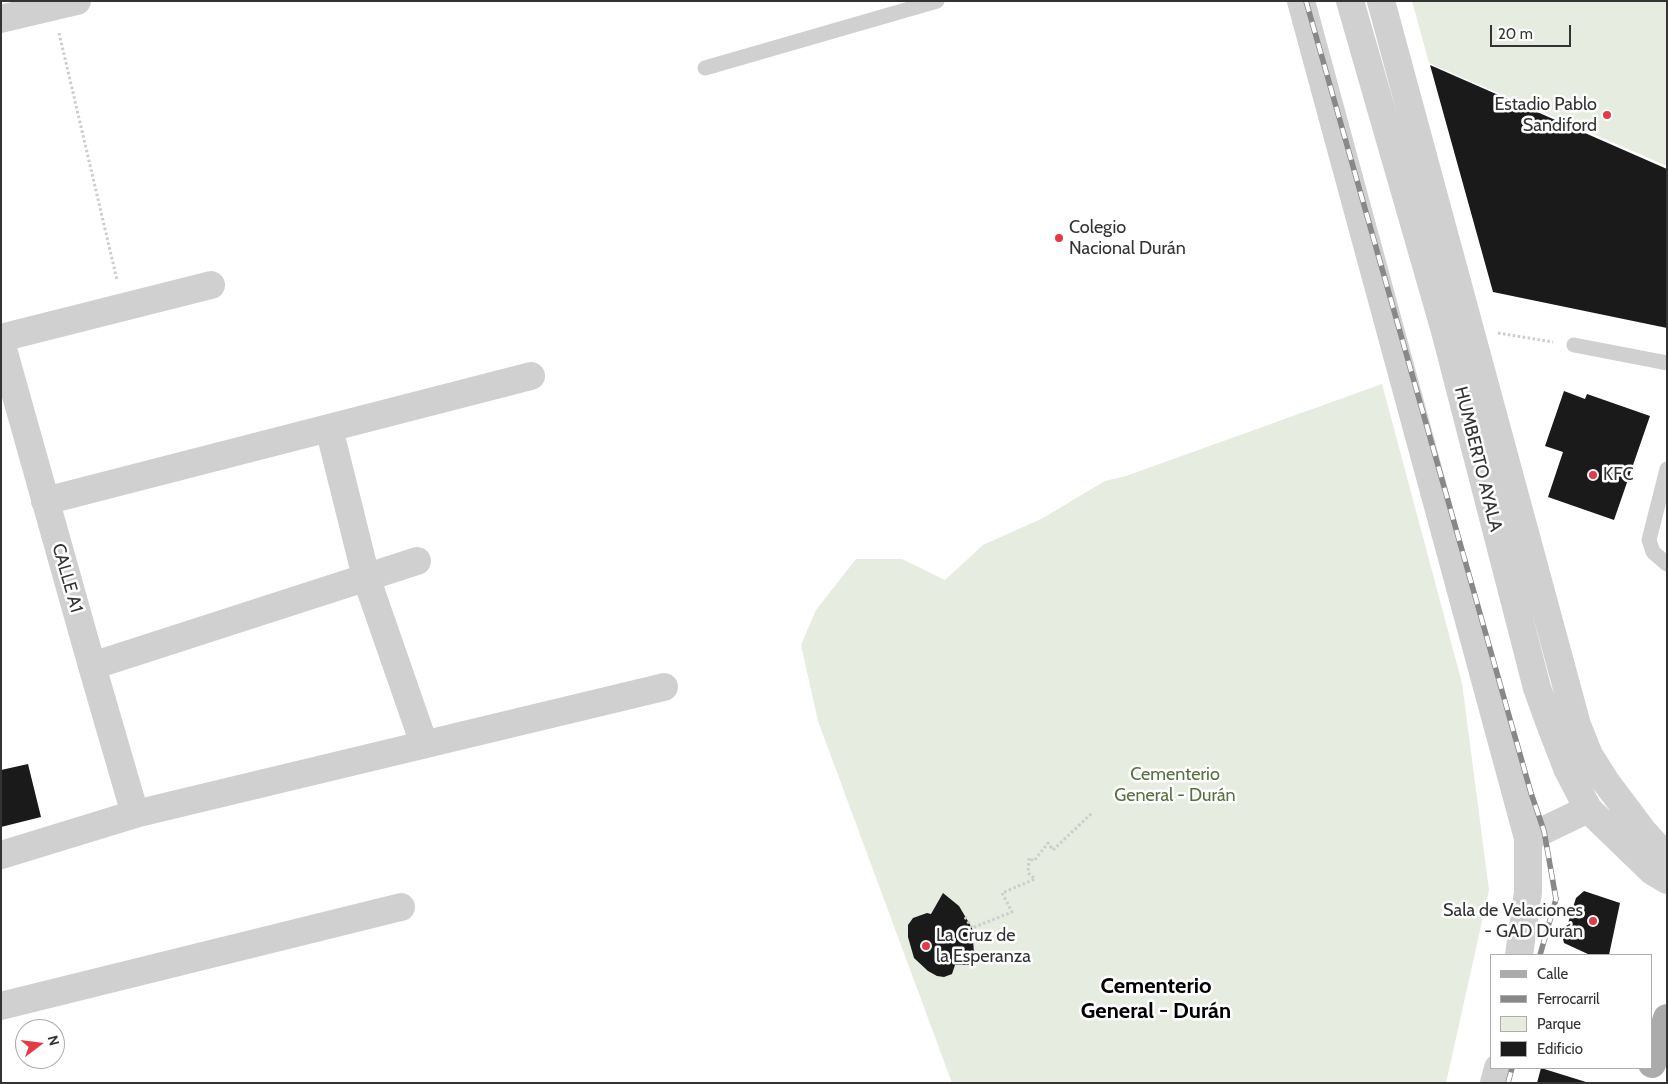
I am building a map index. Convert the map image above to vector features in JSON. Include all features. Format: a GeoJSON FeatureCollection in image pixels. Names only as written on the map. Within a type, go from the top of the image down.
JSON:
{"type":"FeatureCollection","features":[{"type":"Feature","properties":{"kind":"main road"},"geometry":{"type":"LineString","coordinates":[[1653,1060],[1667,1018]]}},
{"type":"Feature","properties":{"kind":"main road"},"geometry":{"type":"LineString","coordinates":[[1646,1083],[1650,1069]]}},
{"type":"Feature","properties":{"kind":"street"},"geometry":{"type":"LineString","coordinates":[[1301,1],[1528,838],[1528,892],[1519,954]]}},
{"type":"Feature","properties":{"kind":"street","name":"HUMBERTO AYALA"},"geometry":{"type":"LineString","coordinates":[[1350,1],[1445,331],[1537,688],[1567,768],[1588,809],[1652,871],[1667,880]]}},
{"type":"Feature","properties":{"kind":"street","name":"HUMBERTO AYALA"},"geometry":{"type":"LineString","coordinates":[[1381,1],[1577,724],[1589,755],[1606,782],[1642,830],[1667,858]]}},
{"type":"Feature","properties":{"kind":"street"},"geometry":{"type":"LineString","coordinates":[[1,19],[65,4]]}},
{"type":"Feature","properties":{"kind":"street"},"geometry":{"type":"LineString","coordinates":[[1,338],[211,285]]}},
{"type":"Feature","properties":{"kind":"street","name":"CALLE A1"},"geometry":{"type":"LineString","coordinates":[[1,342],[92,666],[136,814]]}},
{"type":"Feature","properties":{"kind":"street"},"geometry":{"type":"LineString","coordinates":[[45,501],[531,376]]}},
{"type":"Feature","properties":{"kind":"street"},"geometry":{"type":"LineString","coordinates":[[329,428],[366,577],[424,744]]}},
{"type":"Feature","properties":{"kind":"street"},"geometry":{"type":"LineString","coordinates":[[92,666],[417,561]]}},
{"type":"Feature","properties":{"kind":"street"},"geometry":{"type":"LineString","coordinates":[[1,856],[136,814],[664,687]]}},
{"type":"Feature","properties":{"kind":"street"},"geometry":{"type":"LineString","coordinates":[[1528,838],[1588,809]]}},
{"type":"Feature","properties":{"kind":"street"},"geometry":{"type":"LineString","coordinates":[[1,1006],[401,907]]}},
{"type":"Feature","properties":{"kind":"street"},"geometry":{"type":"LineString","coordinates":[[1494,1083],[1498,1069]]}},
{"type":"Feature","properties":{"kind":"lane"},"geometry":{"type":"LineString","coordinates":[[705,68],[937,1]]}},
{"type":"Feature","properties":{"kind":"lane"},"geometry":{"type":"LineString","coordinates":[[1574,345],[1667,363]]}},
{"type":"Feature","properties":{"kind":"lane"},"geometry":{"type":"LineString","coordinates":[[1667,469],[1651,526],[1649,540],[1653,552],[1667,564]]}},
{"type":"Feature","properties":{"kind":"path"},"geometry":{"type":"LineString","coordinates":[[65,4],[123,308]]}},
{"type":"Feature","properties":{"kind":"path"},"geometry":{"type":"LineString","coordinates":[[1470,328],[1574,345]]}},
{"type":"Feature","properties":{"kind":"path"},"geometry":{"type":"LineString","coordinates":[[965,917],[972,928],[1012,912],[1002,893],[1035,879],[1028,873],[1029,858],[1034,861],[1048,843],[1053,850],[1092,813]]}},
{"type":"Feature","properties":{"kind":"green space","name":"Estadio Pablo Sandiford"},"geometry":{"type":"Polygon","coordinates":[[[1412,1],[1667,1],[1667,166],[1429,63],[1412,1]]]}},
{"type":"Feature","properties":{"kind":"green space","name":"Cementerio General - Durán"},"geometry":{"type":"Polygon","coordinates":[[[1382,384],[1462,683],[1489,890],[1446,1083],[952,1083],[818,721],[801,645],[816,610],[856,559],[902,559],[945,580],[983,545],[1043,518],[1105,481],[1126,476],[1382,384]]]}},
{"type":"Feature","properties":{"kind":"building"},"geometry":{"type":"Polygon","coordinates":[[[1430,65],[1667,169],[1667,328],[1493,292],[1430,65]]]}},
{"type":"Feature","properties":{"kind":"building","name":"KFC"},"geometry":{"type":"Polygon","coordinates":[[[1564,391],[1585,399],[1587,394],[1650,416],[1614,520],[1548,497],[1563,452],[1545,446],[1564,391]]]}},
{"type":"Feature","properties":{"kind":"building"},"geometry":{"type":"Polygon","coordinates":[[[28,764],[41,817],[1,827],[1,770],[28,764]]]}},
{"type":"Feature","properties":{"kind":"building","name":"Sala de Velaciones - GAD Durán"},"geometry":{"type":"Polygon","coordinates":[[[1584,891],[1620,903],[1609,954],[1588,954],[1564,943],[1563,939],[1576,898],[1584,891]]]}},
{"type":"Feature","properties":{"kind":"building"},"geometry":{"type":"Polygon","coordinates":[[[943,893],[959,906],[972,928],[975,965],[955,965],[952,974],[944,977],[937,976],[928,971],[914,958],[908,937],[908,925],[913,918],[927,913],[931,914],[943,893]]]}},
{"type":"Feature","properties":{"kind":"building"},"geometry":{"type":"Polygon","coordinates":[[[1541,1069],[1586,1082],[1586,1083],[1537,1083],[1541,1069]]]}},
{"type":"Feature","properties":{"kind":"railway"},"geometry":{"type":"LineString","coordinates":[[1306,1],[1531,793],[1544,831],[1556,899],[1540,954]]}},
{"type":"Feature","properties":{"kind":"railway"},"geometry":{"type":"LineString","coordinates":[[1508,1083],[1512,1069]]}},
{"type":"Feature","properties":{"kind":"place","name":"Estadio Pablo Sandiford"},"geometry":{"type":"Point","coordinates":[1607,115]}},
{"type":"Feature","properties":{"kind":"place","name":"Colegio Nacional Durán"},"geometry":{"type":"Point","coordinates":[1059,238]}},
{"type":"Feature","properties":{"kind":"place","name":"KFC"},"geometry":{"type":"Point","coordinates":[1593,475]}},
{"type":"Feature","properties":{"kind":"place","name":"Sala de Velaciones - GAD Durán"},"geometry":{"type":"Point","coordinates":[1593,921]}},
{"type":"Feature","properties":{"kind":"place","name":"La Cruz de la Esperanza"},"geometry":{"type":"Point","coordinates":[926,946]}},
{"type":"Feature","properties":{"kind":"district","name":"Cementerio General - Durán"},"geometry":{"type":"Point","coordinates":[1156,1000]}}]}
